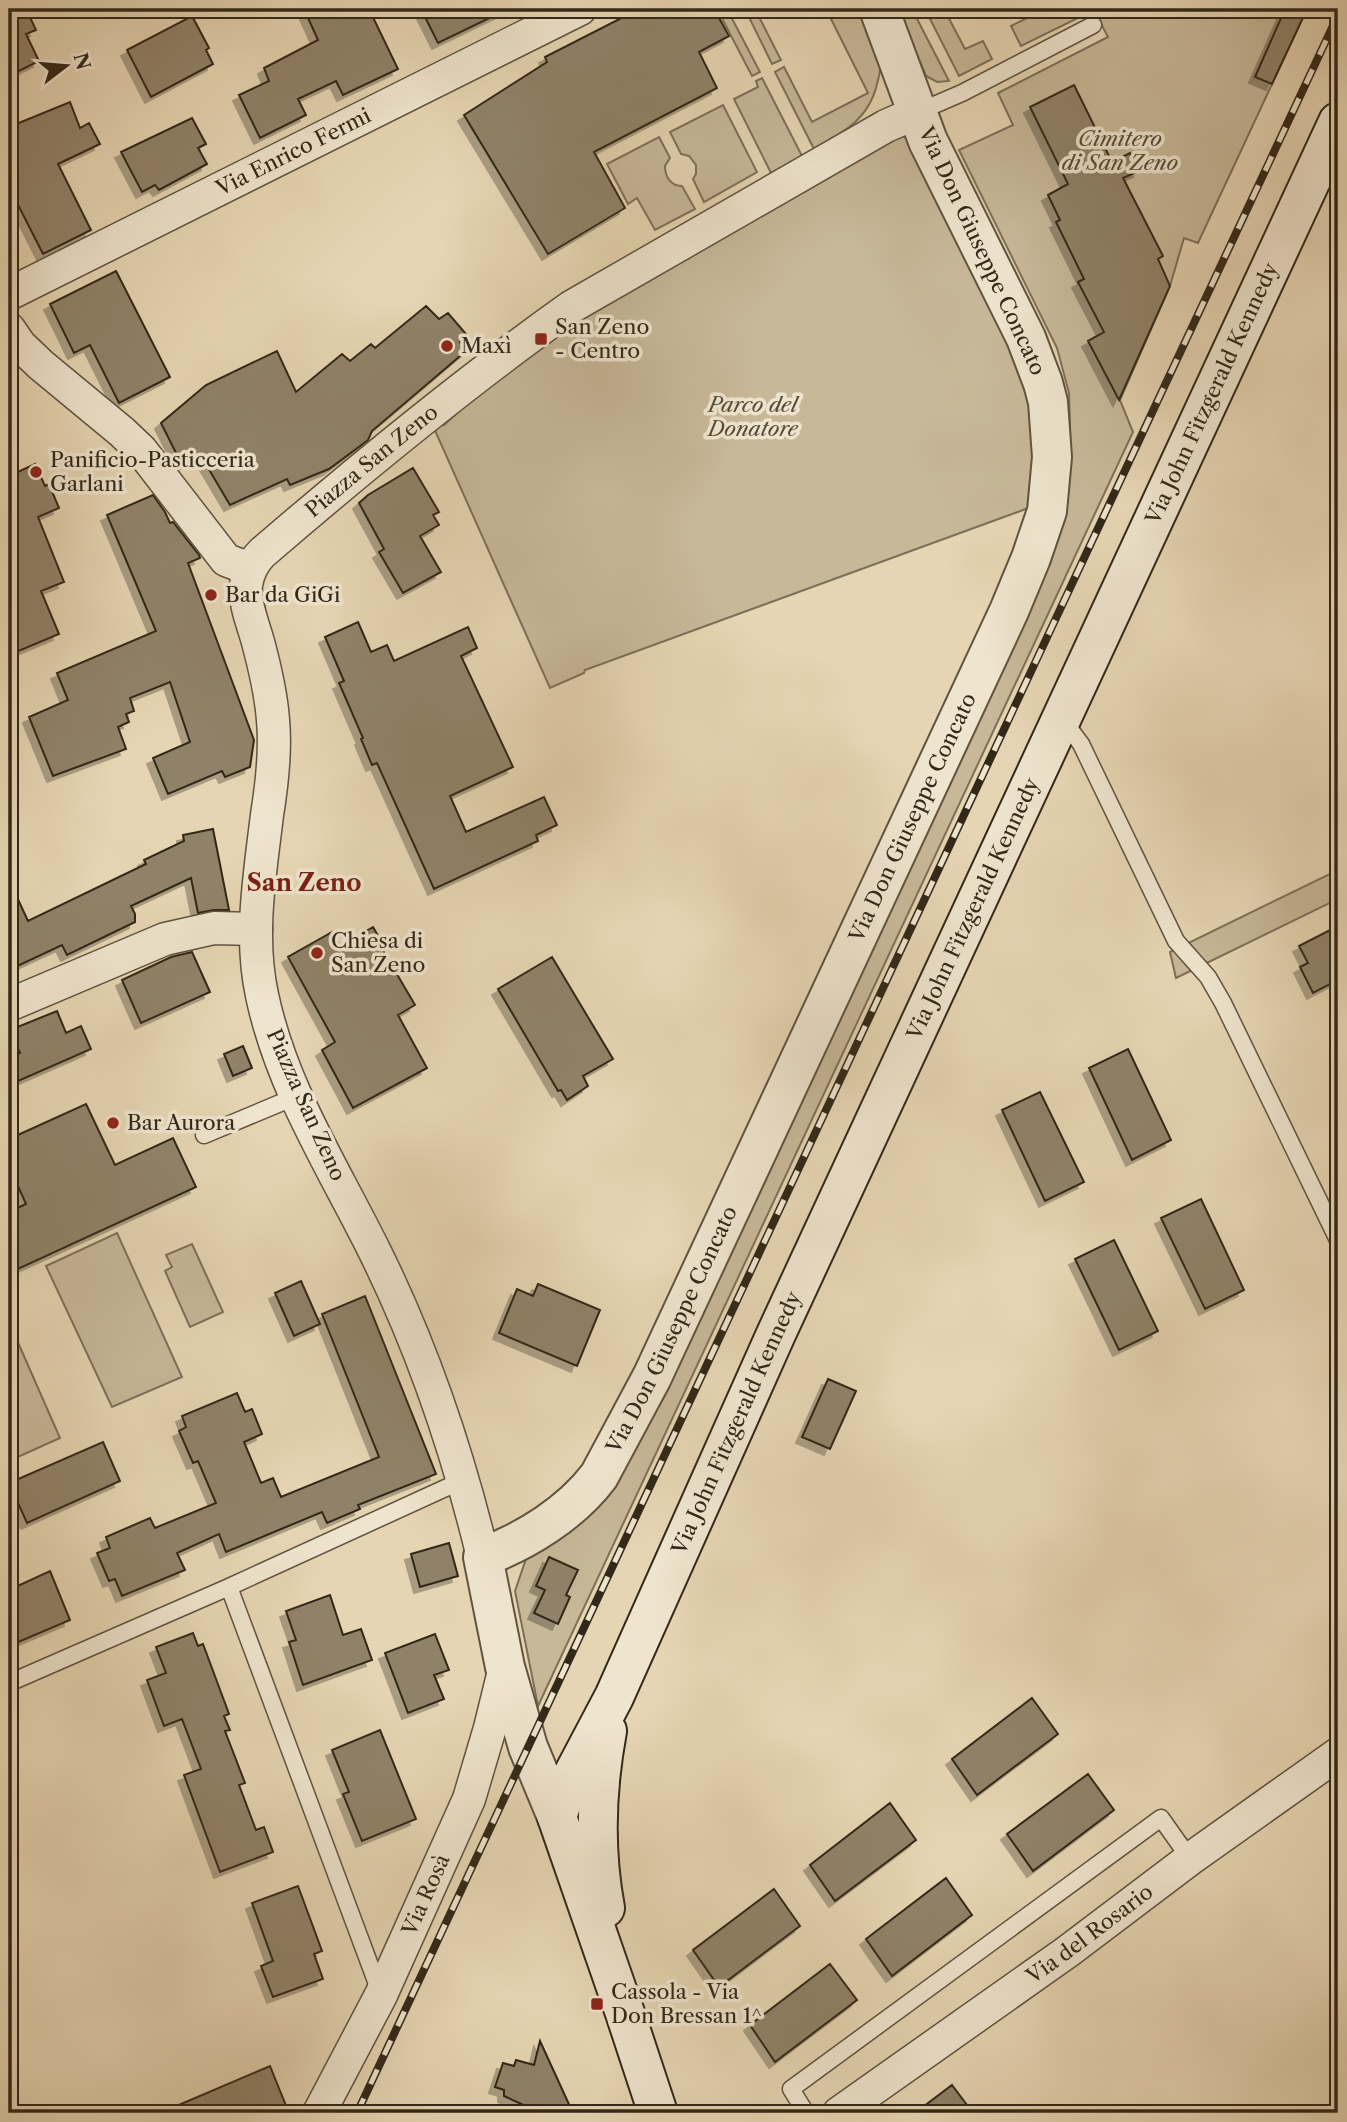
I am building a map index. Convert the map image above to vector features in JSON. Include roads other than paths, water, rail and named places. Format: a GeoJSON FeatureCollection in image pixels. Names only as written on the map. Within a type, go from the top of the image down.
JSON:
{"type":"FeatureCollection","features":[{"type":"Feature","properties":{"kind":"main road","name":"Via Don Giuseppe Concato"},"geometry":{"type":"LineString","coordinates":[[483,1557],[528,1535],[568,1508],[590,1488],[605,1465],[652,1377],[1010,611],[1047,511],[1052,457],[1048,402],[1043,383],[1026,338],[928,141],[879,9]]}},
{"type":"Feature","properties":{"kind":"main road","name":"Via John Fitzgerald Kennedy"},"geometry":{"type":"LineString","coordinates":[[558,1821],[568,1784],[614,1697],[776,1334],[1338,122]]}},
{"type":"Feature","properties":{"kind":"main road"},"geometry":{"type":"LineString","coordinates":[[483,1557],[505,1667],[528,1747],[558,1821],[658,2113]]}},
{"type":"Feature","properties":{"kind":"main road","name":"Via John Fitzgerald Kennedy"},"geometry":{"type":"LineString","coordinates":[[614,1697],[600,1772],[597,1817],[603,1896],[625,2013]]}},
{"type":"Feature","properties":{"kind":"main road"},"geometry":{"type":"LineString","coordinates":[[558,1821],[570,1828],[583,1826],[597,1817]]}},
{"type":"Feature","properties":{"kind":"street","name":"Via Enrico Fermi"},"geometry":{"type":"LineString","coordinates":[[9,295],[580,9]]}},
{"type":"Feature","properties":{"kind":"street","name":"Piazza San Zeno"},"geometry":{"type":"LineString","coordinates":[[463,1480],[412,1334],[389,1281],[296,1096],[275,1044],[263,1002],[258,976],[256,929],[275,738],[268,680],[246,596],[250,569],[262,553],[388,447],[523,341],[572,307],[886,126],[918,112]]}},
{"type":"Feature","properties":{"kind":"street"},"geometry":{"type":"LineString","coordinates":[[9,329],[20,345],[41,365],[141,450],[226,560],[250,569]]}},
{"type":"Feature","properties":{"kind":"street"},"geometry":{"type":"LineString","coordinates":[[9,1005],[165,939],[214,928],[256,929]]}},
{"type":"Feature","properties":{"kind":"street"},"geometry":{"type":"LineString","coordinates":[[463,1480],[483,1557]]}},
{"type":"Feature","properties":{"kind":"street","name":"Via Rosà"},"geometry":{"type":"LineString","coordinates":[[319,2113],[381,1994],[469,1798],[505,1667]]}},
{"type":"Feature","properties":{"kind":"street","name":"Via del Rosario"},"geometry":{"type":"LineString","coordinates":[[839,2113],[1067,1952],[1190,1859],[1338,1754]]}},
{"type":"Feature","properties":{"kind":"lane","name":"Piazza San Zeno"},"geometry":{"type":"LineString","coordinates":[[918,112],[962,93],[1093,24]]}},
{"type":"Feature","properties":{"kind":"lane"},"geometry":{"type":"LineString","coordinates":[[1061,718],[1081,744],[1176,941],[1208,977],[1223,1003],[1338,1240]]}},
{"type":"Feature","properties":{"kind":"lane"},"geometry":{"type":"LineString","coordinates":[[204,1135],[296,1096]]}},
{"type":"Feature","properties":{"kind":"lane"},"geometry":{"type":"LineString","coordinates":[[9,1683],[229,1587],[463,1480]]}},
{"type":"Feature","properties":{"kind":"lane"},"geometry":{"type":"LineString","coordinates":[[229,1587],[381,1994]]}},
{"type":"Feature","properties":{"kind":"lane"},"geometry":{"type":"LineString","coordinates":[[806,2113],[791,2090],[1161,1818],[1190,1859]]}},
{"type":"Feature","properties":{"kind":"railway"},"geometry":{"type":"LineString","coordinates":[[357,2113],[1338,15]]}},
{"type":"Feature","properties":{"kind":"place","name":"San Zeno - Centro"},"geometry":{"type":"Point","coordinates":[541,339]}},
{"type":"Feature","properties":{"kind":"place","name":"Maxì"},"geometry":{"type":"Point","coordinates":[447,346]}},
{"type":"Feature","properties":{"kind":"place","name":"Panificio-Pasticceria Garlani"},"geometry":{"type":"Point","coordinates":[36,472]}},
{"type":"Feature","properties":{"kind":"place","name":"Bar da GiGi"},"geometry":{"type":"Point","coordinates":[211,595]}},
{"type":"Feature","properties":{"kind":"place","name":"Chiesa di San Zeno"},"geometry":{"type":"Point","coordinates":[317,953]}},
{"type":"Feature","properties":{"kind":"place","name":"Bar Aurora"},"geometry":{"type":"Point","coordinates":[113,1123]}},
{"type":"Feature","properties":{"kind":"place","name":"Cassola - Via Don Bressan 1^"},"geometry":{"type":"Point","coordinates":[597,2004]}},
{"type":"Feature","properties":{"kind":"district","name":"San Zeno"},"geometry":{"type":"Point","coordinates":[304,883]}},
{"type":"Feature","properties":{"kind":"park label","name":"Cimitero di San Zeno"},"geometry":{"type":"Point","coordinates":[1120,151]}},
{"type":"Feature","properties":{"kind":"park label","name":"Parco del Donatore"},"geometry":{"type":"Point","coordinates":[753,417]}}]}
